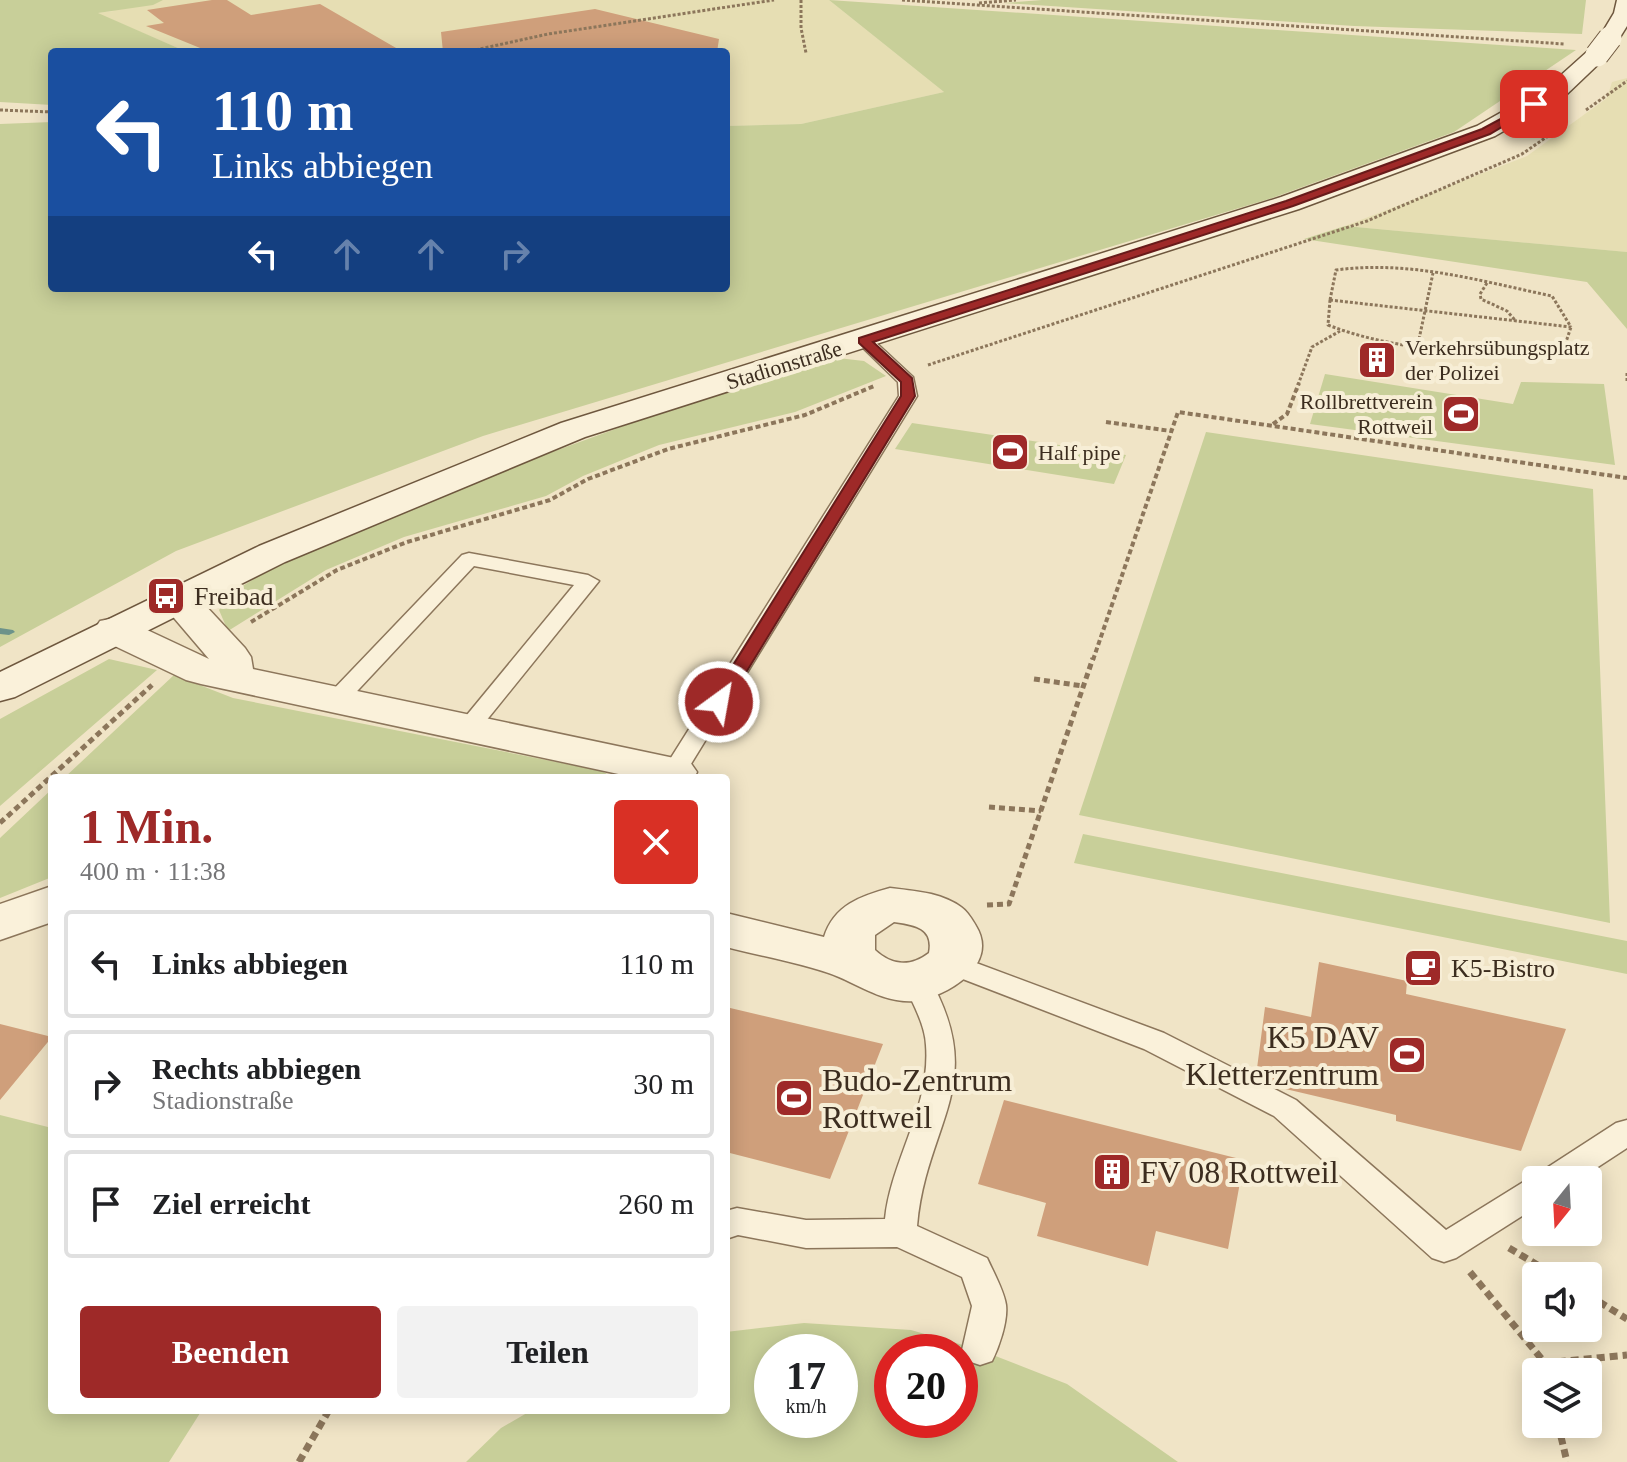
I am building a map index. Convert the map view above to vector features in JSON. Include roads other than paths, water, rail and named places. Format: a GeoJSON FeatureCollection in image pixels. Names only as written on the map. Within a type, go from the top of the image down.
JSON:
{"type":"FeatureCollection","features":[{"type":"Feature","properties":{"kind":"street","name":"Stadionstraße"},"geometry":{"type":"LineString","coordinates":[[0,688],[177,598],[272,554],[573,430],[864,341],[1290,203],[1486,131],[1558,90],[1604,47],[1624,13],[1627,0]]}},
{"type":"Feature","properties":{"kind":"street"},"geometry":{"type":"LineString","coordinates":[[177,598],[210,660]]}},
{"type":"Feature","properties":{"kind":"street"},"geometry":{"type":"LineString","coordinates":[[114,630],[337,699],[668,774]]}},
{"type":"Feature","properties":{"kind":"street"},"geometry":{"type":"LineString","coordinates":[[0,923],[48,905]]}},
{"type":"Feature","properties":{"kind":"street"},"geometry":{"type":"LineString","coordinates":[[730,931],[858,964],[874,975],[895,981],[934,972],[958,950],[957,934],[947,921],[931,910],[911,905],[890,905],[871,911],[856,922],[848,935],[849,950],[858,964]]}},
{"type":"Feature","properties":{"kind":"lane"},"geometry":{"type":"LineString","coordinates":[[673,774],[908,396],[907,381],[864,341]]}},
{"type":"Feature","properties":{"kind":"lane"},"geometry":{"type":"LineString","coordinates":[[337,699],[469,559],[588,581],[469,727]]}},
{"type":"Feature","properties":{"kind":"lane"},"geometry":{"type":"LineString","coordinates":[[900,1233],[900,1205],[940,1084],[941,1043],[934,972],[1154,1041],[1285,1108],[1444,1248],[1522,1199]]}},
{"type":"Feature","properties":{"kind":"lane"},"geometry":{"type":"LineString","coordinates":[[1575,1166],[1627,1132]]}},
{"type":"Feature","properties":{"kind":"lane"},"geometry":{"type":"LineString","coordinates":[[730,1224],[737,1221],[806,1234],[900,1233],[975,1268],[989,1306],[980,1350]]}},
{"type":"Feature","properties":{"kind":"waterway"},"geometry":{"type":"LineString","coordinates":[[0,631],[9,632]]}},
{"type":"Feature","properties":{"kind":"place","name":"Verkehrsübungsplatz der Polizei"},"geometry":{"type":"Point","coordinates":[1377,360]}},
{"type":"Feature","properties":{"kind":"place","name":"Rollbrettverein Rottweil"},"geometry":{"type":"Point","coordinates":[1461,414]}},
{"type":"Feature","properties":{"kind":"place","name":"Half pipe"},"geometry":{"type":"Point","coordinates":[1010,452]}},
{"type":"Feature","properties":{"kind":"place","name":"Freibad"},"geometry":{"type":"Point","coordinates":[166,596]}},
{"type":"Feature","properties":{"kind":"place","name":"K5-Bistro"},"geometry":{"type":"Point","coordinates":[1423,968]}},
{"type":"Feature","properties":{"kind":"place","name":"K5 DAV Kletterzentrum"},"geometry":{"type":"Point","coordinates":[1407,1055]}},
{"type":"Feature","properties":{"kind":"place","name":"Budo-Zentrum Rottweil"},"geometry":{"type":"Point","coordinates":[794,1098]}},
{"type":"Feature","properties":{"kind":"place","name":"FV 08 Rottweil"},"geometry":{"type":"Point","coordinates":[1112,1172]}}]}
